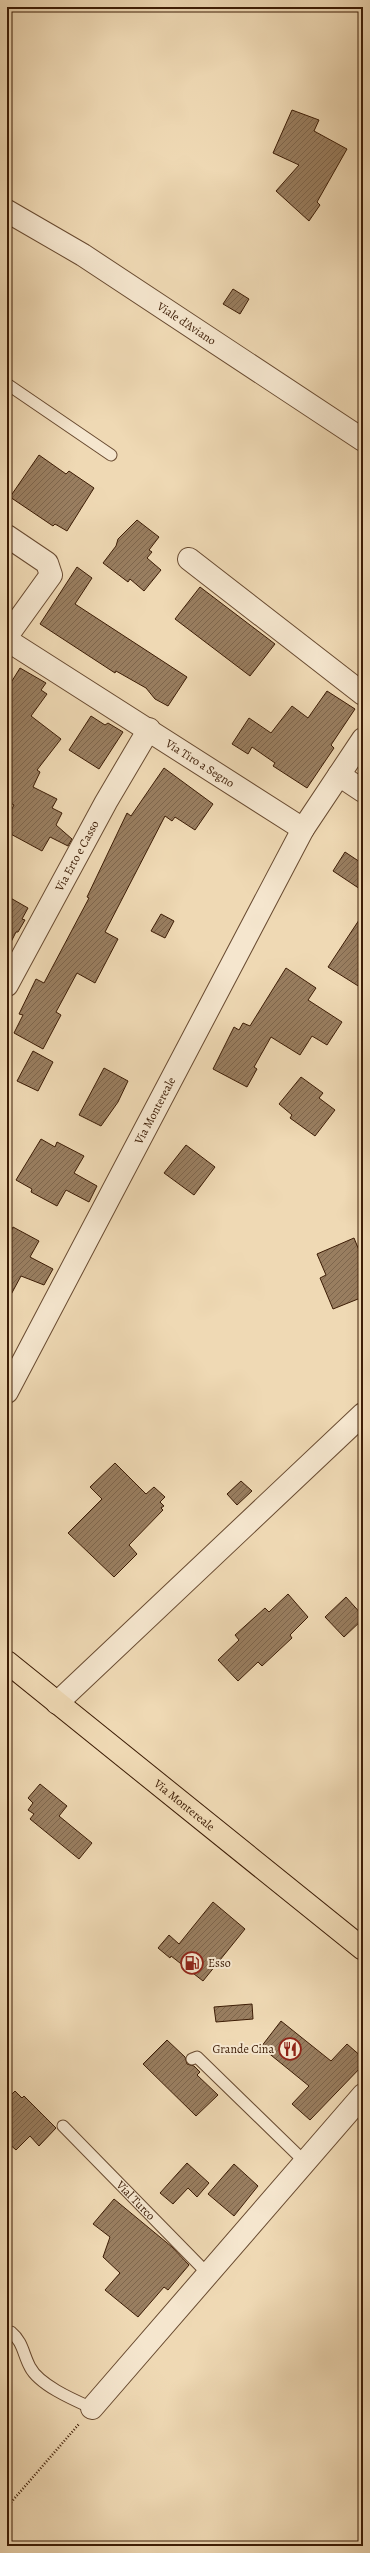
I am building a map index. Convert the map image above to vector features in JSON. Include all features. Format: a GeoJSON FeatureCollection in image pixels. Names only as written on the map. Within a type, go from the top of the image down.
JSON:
{"type":"FeatureCollection","features":[{"type":"Feature","properties":{"kind":"main road","name":"Via Montereale"},"geometry":{"type":"LineString","coordinates":[[7,1662],[363,1949]]}},
{"type":"Feature","properties":{"kind":"street","name":"Viale d'Aviano"},"geometry":{"type":"LineString","coordinates":[[7,211],[83,255],[363,440]]}},
{"type":"Feature","properties":{"kind":"street"},"geometry":{"type":"LineString","coordinates":[[7,536],[47,563],[51,575],[7,636]]}},
{"type":"Feature","properties":{"kind":"street"},"geometry":{"type":"LineString","coordinates":[[189,559],[363,694]]}},
{"type":"Feature","properties":{"kind":"street","name":"Via Tiro a Segno"},"geometry":{"type":"LineString","coordinates":[[7,640],[303,828]]}},
{"type":"Feature","properties":{"kind":"street","name":"Via Erto e Casso"},"geometry":{"type":"LineString","coordinates":[[7,984],[106,802],[149,729]]}},
{"type":"Feature","properties":{"kind":"street"},"geometry":{"type":"LineString","coordinates":[[303,828],[363,739]]}},
{"type":"Feature","properties":{"kind":"street"},"geometry":{"type":"LineString","coordinates":[[339,775],[363,790]]}},
{"type":"Feature","properties":{"kind":"street","name":"Via Montereale"},"geometry":{"type":"LineString","coordinates":[[7,1392],[303,828]]}},
{"type":"Feature","properties":{"kind":"street"},"geometry":{"type":"LineString","coordinates":[[57,1703],[363,1414]]}},
{"type":"Feature","properties":{"kind":"street"},"geometry":{"type":"LineString","coordinates":[[92,2408],[363,2095]]}},
{"type":"Feature","properties":{"kind":"lane"},"geometry":{"type":"LineString","coordinates":[[7,384],[111,455]]}},
{"type":"Feature","properties":{"kind":"lane"},"geometry":{"type":"LineString","coordinates":[[192,2059],[197,2057],[305,2162]]}},
{"type":"Feature","properties":{"kind":"lane","name":"Vial Turco"},"geometry":{"type":"LineString","coordinates":[[63,2126],[208,2274]]}},
{"type":"Feature","properties":{"kind":"lane"},"geometry":{"type":"LineString","coordinates":[[11,2332],[20,2340],[31,2368],[36,2374],[63,2395],[92,2408]]}},
{"type":"Feature","properties":{"kind":"path"},"geometry":{"type":"LineString","coordinates":[[7,2507],[92,2408]]}},
{"type":"Feature","properties":{"kind":"building"},"geometry":{"type":"Polygon","coordinates":[[[292,110],[319,120],[314,131],[347,149],[317,202],[320,205],[309,221],[276,191],[299,165],[273,153],[292,110]]]}},
{"type":"Feature","properties":{"kind":"building"},"geometry":{"type":"Polygon","coordinates":[[[233,289],[249,299],[240,314],[223,304],[233,289]]]}},
{"type":"Feature","properties":{"kind":"building"},"geometry":{"type":"Polygon","coordinates":[[[39,455],[66,474],[69,471],[94,488],[67,531],[55,524],[53,526],[10,497],[39,455]]]}},
{"type":"Feature","properties":{"kind":"building"},"geometry":{"type":"Polygon","coordinates":[[[137,520],[159,537],[149,550],[152,552],[147,558],[161,570],[144,591],[130,579],[128,582],[103,563],[116,546],[118,539],[137,520]]]}},
{"type":"Feature","properties":{"kind":"building"},"geometry":{"type":"Polygon","coordinates":[[[77,567],[92,578],[75,604],[187,677],[168,706],[155,699],[146,688],[116,671],[115,673],[40,624],[77,567]]]}},
{"type":"Feature","properties":{"kind":"building"},"geometry":{"type":"Polygon","coordinates":[[[200,587],[275,644],[250,676],[175,619],[200,587]]]}},
{"type":"Feature","properties":{"kind":"building"},"geometry":{"type":"Polygon","coordinates":[[[20,668],[46,683],[41,690],[47,694],[31,716],[61,739],[37,770],[40,772],[33,787],[57,799],[52,808],[62,813],[56,825],[72,839],[68,846],[50,837],[42,851],[7,832],[7,818],[14,805],[7,801],[7,689],[20,668]]]}},
{"type":"Feature","properties":{"kind":"building"},"geometry":{"type":"Polygon","coordinates":[[[327,691],[355,709],[331,745],[334,748],[307,788],[273,766],[275,763],[252,747],[248,754],[232,744],[249,718],[271,733],[292,706],[308,718],[327,691]]]}},
{"type":"Feature","properties":{"kind":"building"},"geometry":{"type":"Polygon","coordinates":[[[91,716],[105,725],[108,723],[123,732],[99,769],[69,750],[91,716]]]}},
{"type":"Feature","properties":{"kind":"building"},"geometry":{"type":"Polygon","coordinates":[[[164,768],[213,804],[195,830],[175,817],[172,821],[165,816],[105,932],[118,939],[95,983],[77,973],[56,1012],[61,1015],[43,1049],[14,1033],[23,1015],[19,1014],[36,979],[44,983],[89,898],[87,897],[127,813],[131,816],[164,768]]]}},
{"type":"Feature","properties":{"kind":"building"},"geometry":{"type":"Polygon","coordinates":[[[345,852],[363,864],[363,891],[333,871],[345,852]]]}},
{"type":"Feature","properties":{"kind":"building"},"geometry":{"type":"Polygon","coordinates":[[[7,896],[28,908],[22,919],[25,920],[18,932],[16,932],[7,950],[7,896]]]}},
{"type":"Feature","properties":{"kind":"building"},"geometry":{"type":"Polygon","coordinates":[[[161,914],[174,921],[165,938],[151,931],[161,914]]]}},
{"type":"Feature","properties":{"kind":"building"},"geometry":{"type":"Polygon","coordinates":[[[363,914],[363,989],[328,967],[363,914]]]}},
{"type":"Feature","properties":{"kind":"building"},"geometry":{"type":"Polygon","coordinates":[[[286,968],[316,988],[308,1000],[342,1022],[327,1045],[312,1036],[300,1055],[271,1037],[254,1067],[257,1069],[247,1087],[213,1069],[234,1027],[239,1030],[243,1023],[250,1026],[286,968]]]}},
{"type":"Feature","properties":{"kind":"building"},"geometry":{"type":"Polygon","coordinates":[[[33,1051],[53,1062],[38,1091],[17,1081],[33,1051]]]}},
{"type":"Feature","properties":{"kind":"building"},"geometry":{"type":"Polygon","coordinates":[[[104,1068],[128,1081],[118,1102],[101,1126],[79,1115],[104,1068]]]}},
{"type":"Feature","properties":{"kind":"building"},"geometry":{"type":"Polygon","coordinates":[[[301,1077],[323,1093],[319,1098],[335,1110],[315,1136],[290,1118],[292,1115],[279,1104],[301,1077]]]}},
{"type":"Feature","properties":{"kind":"building"},"geometry":{"type":"Polygon","coordinates":[[[41,1139],[55,1147],[57,1142],[84,1156],[74,1173],[97,1186],[89,1202],[66,1190],[57,1206],[31,1192],[32,1189],[16,1180],[41,1139]]]}},
{"type":"Feature","properties":{"kind":"building"},"geometry":{"type":"Polygon","coordinates":[[[186,1145],[215,1167],[194,1195],[164,1173],[186,1145]]]}},
{"type":"Feature","properties":{"kind":"building"},"geometry":{"type":"Polygon","coordinates":[[[13,1227],[39,1241],[30,1257],[53,1269],[44,1285],[21,1276],[7,1302],[7,1238],[13,1227]]]}},
{"type":"Feature","properties":{"kind":"building"},"geometry":{"type":"Polygon","coordinates":[[[354,1238],[363,1260],[363,1297],[333,1309],[320,1278],[326,1275],[317,1254],[354,1238]]]}},
{"type":"Feature","properties":{"kind":"building"},"geometry":{"type":"Polygon","coordinates":[[[115,1463],[146,1494],[154,1487],[165,1497],[160,1502],[164,1506],[161,1508],[163,1510],[129,1545],[137,1554],[114,1577],[68,1533],[102,1499],[90,1487],[115,1463]]]}},
{"type":"Feature","properties":{"kind":"building"},"geometry":{"type":"Polygon","coordinates":[[[241,1481],[252,1491],[237,1505],[227,1494],[241,1481]]]}},
{"type":"Feature","properties":{"kind":"building"},"geometry":{"type":"Polygon","coordinates":[[[288,1594],[308,1617],[290,1635],[292,1638],[262,1666],[258,1662],[238,1681],[218,1660],[239,1640],[235,1635],[265,1608],[269,1612],[288,1594]]]}},
{"type":"Feature","properties":{"kind":"building"},"geometry":{"type":"Polygon","coordinates":[[[346,1597],[363,1616],[363,1619],[344,1637],[325,1617],[346,1597]]]}},
{"type":"Feature","properties":{"kind":"building"},"geometry":{"type":"Polygon","coordinates":[[[40,1784],[67,1806],[59,1816],[92,1843],[79,1859],[30,1819],[34,1814],[28,1810],[33,1803],[28,1798],[40,1784]]]}},
{"type":"Feature","properties":{"kind":"building"},"geometry":{"type":"Polygon","coordinates":[[[213,1902],[245,1929],[203,1981],[171,1956],[170,1958],[158,1948],[169,1935],[179,1944],[213,1902]]]}},
{"type":"Feature","properties":{"kind":"building"},"geometry":{"type":"Polygon","coordinates":[[[252,2004],[253,2019],[216,2022],[214,2007],[252,2004]]]}},
{"type":"Feature","properties":{"kind":"building"},"geometry":{"type":"Polygon","coordinates":[[[281,2021],[331,2061],[347,2044],[363,2058],[363,2065],[310,2120],[292,2104],[309,2086],[261,2047],[281,2021]]]}},
{"type":"Feature","properties":{"kind":"building"},"geometry":{"type":"Polygon","coordinates":[[[167,2040],[185,2057],[187,2064],[194,2066],[200,2072],[197,2075],[218,2095],[196,2116],[143,2064],[167,2040]]]}},
{"type":"Feature","properties":{"kind":"building"},"geometry":{"type":"Polygon","coordinates":[[[15,2091],[22,2098],[24,2096],[56,2128],[39,2146],[30,2136],[16,2150],[7,2142],[7,2099],[15,2091]]]}},
{"type":"Feature","properties":{"kind":"building"},"geometry":{"type":"Polygon","coordinates":[[[187,2163],[209,2183],[197,2197],[188,2188],[173,2204],[160,2193],[187,2163]]]}},
{"type":"Feature","properties":{"kind":"building"},"geometry":{"type":"Polygon","coordinates":[[[234,2164],[258,2186],[234,2216],[208,2194],[234,2164]]]}},
{"type":"Feature","properties":{"kind":"building"},"geometry":{"type":"Polygon","coordinates":[[[114,2199],[172,2247],[189,2265],[168,2290],[164,2287],[138,2317],[105,2290],[120,2273],[103,2257],[110,2237],[93,2224],[114,2199]]]}},
{"type":"Feature","properties":{"kind":"place","name":"Esso"},"geometry":{"type":"Point","coordinates":[192,1963]}},
{"type":"Feature","properties":{"kind":"place","name":"Grande Cina"},"geometry":{"type":"Point","coordinates":[290,2049]}}]}
